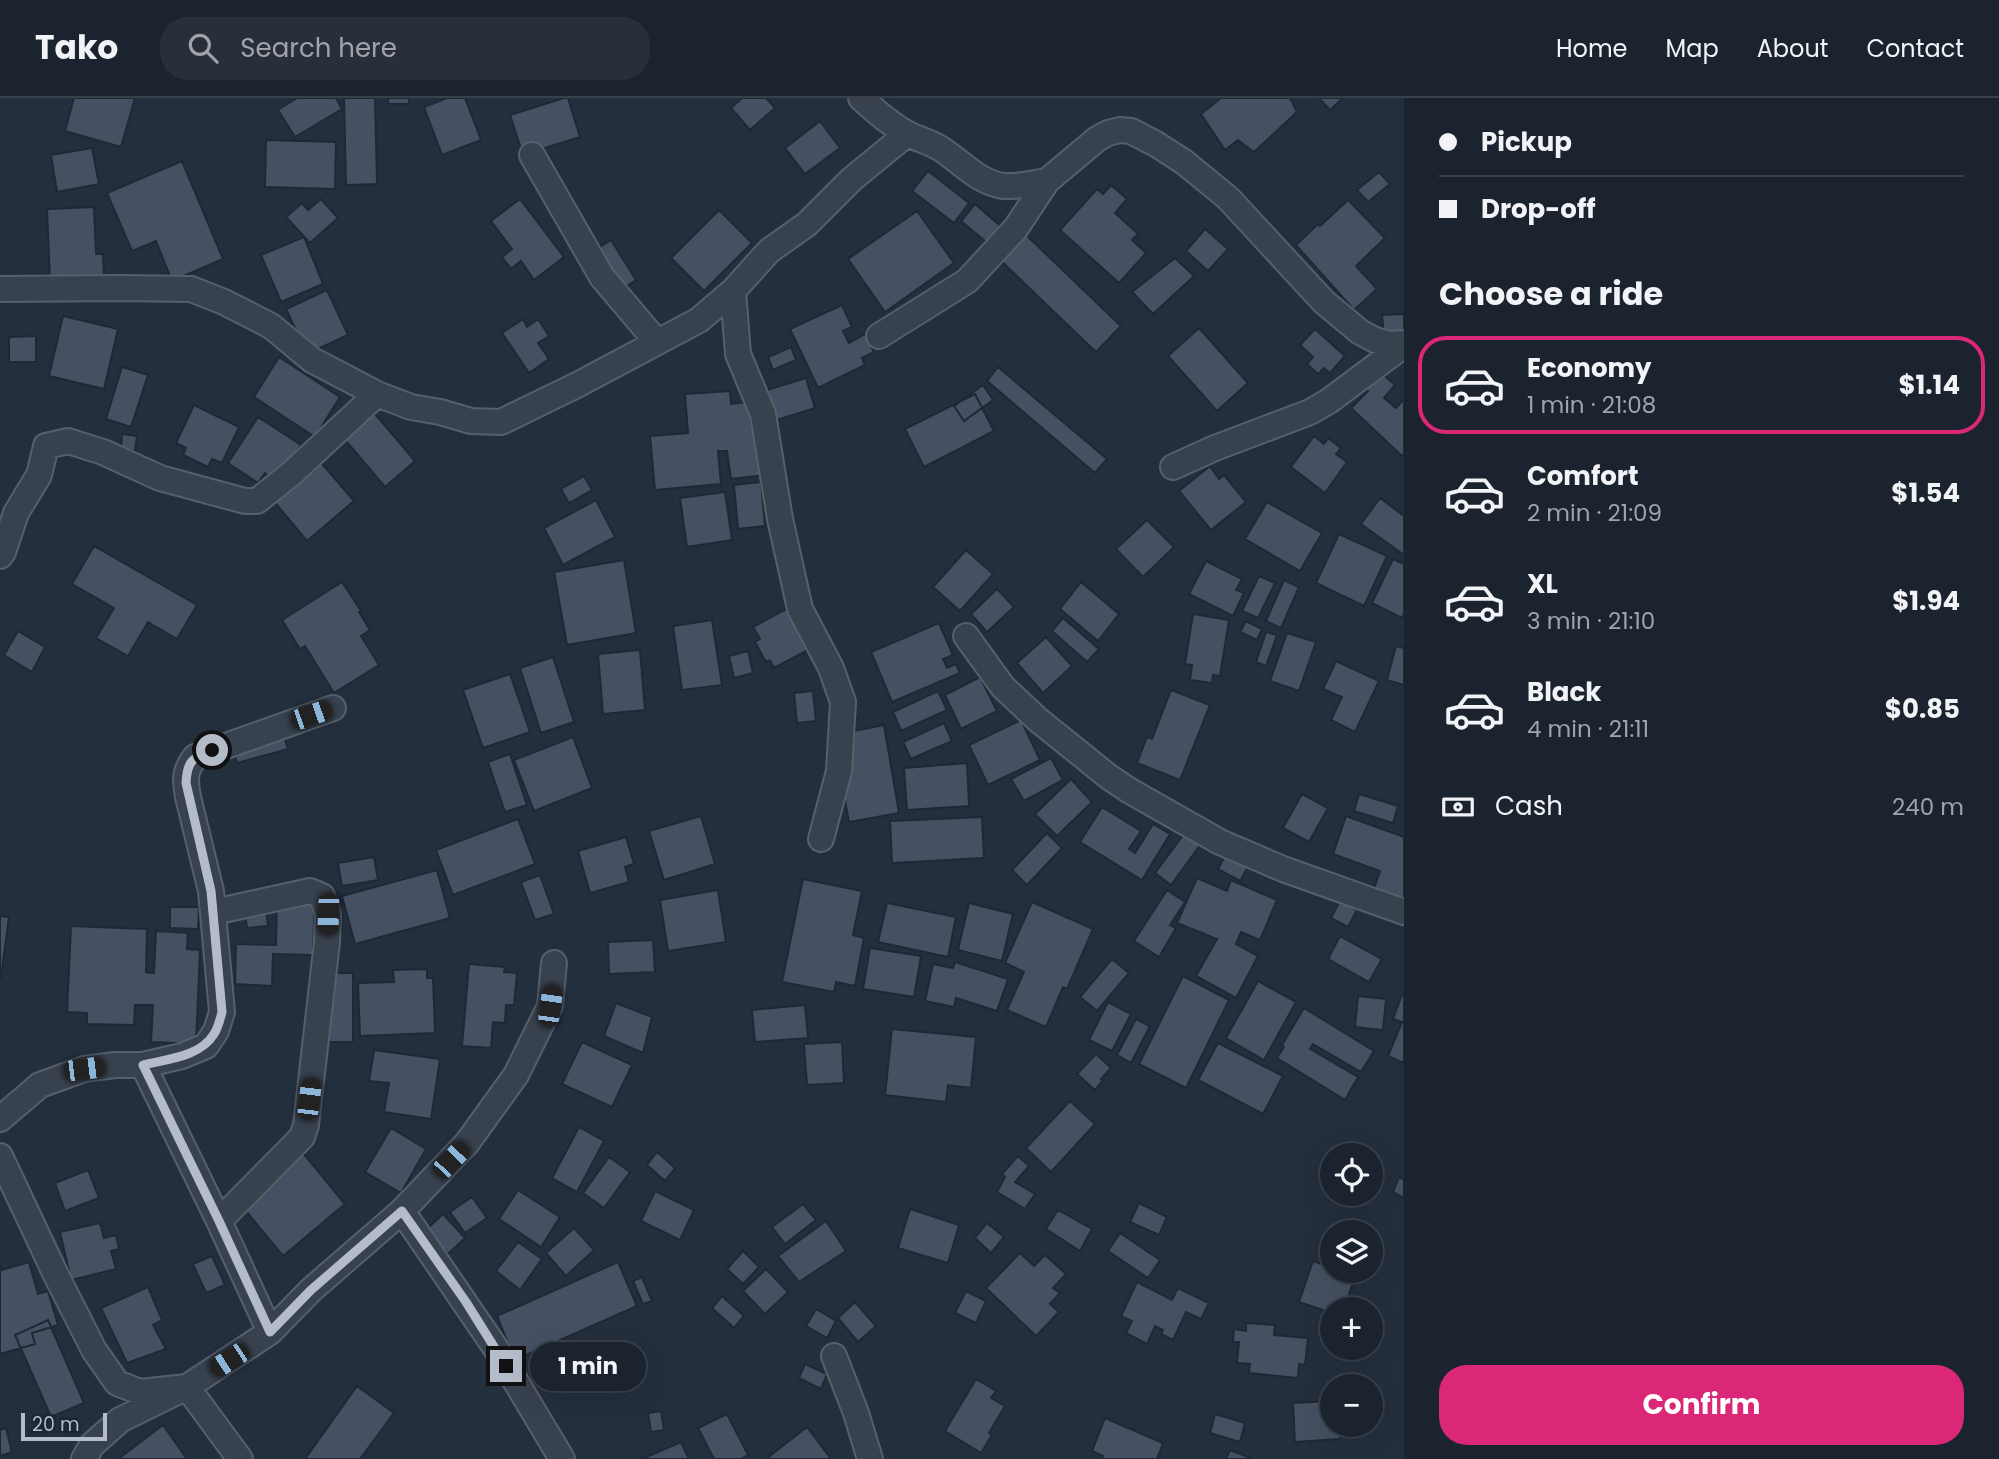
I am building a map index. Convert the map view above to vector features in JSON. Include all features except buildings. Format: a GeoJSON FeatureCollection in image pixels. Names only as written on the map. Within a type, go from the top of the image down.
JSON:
{"type":"FeatureCollection","features":[{"type":"Feature","properties":{"kind":"street"},"geometry":{"type":"LineString","coordinates":[[860,98],[907,134],[937,146],[975,175],[989,182],[1003,186],[1019,186],[1047,181]]}},
{"type":"Feature","properties":{"kind":"street"},"geometry":{"type":"LineString","coordinates":[[879,336],[967,281],[1016,228],[1047,181],[1097,139],[1108,132],[1120,130],[1131,131],[1156,144],[1184,162],[1228,198],[1324,302],[1360,332],[1389,344],[1404,344]]}},
{"type":"Feature","properties":{"kind":"street"},"geometry":{"type":"LineString","coordinates":[[0,289],[191,289],[271,326],[312,360],[377,394],[411,407],[471,421],[501,422],[699,320],[733,291],[769,251],[807,224],[852,179],[907,134]]}},
{"type":"Feature","properties":{"kind":"street"},"geometry":{"type":"LineString","coordinates":[[532,155],[603,277],[657,342]]}},
{"type":"Feature","properties":{"kind":"street"},"geometry":{"type":"LineString","coordinates":[[733,291],[738,354],[764,414],[780,519],[800,608],[831,668],[843,702],[839,771],[821,839]]}},
{"type":"Feature","properties":{"kind":"street"},"geometry":{"type":"LineString","coordinates":[[1173,467],[1310,412],[1329,401],[1404,344]]}},
{"type":"Feature","properties":{"kind":"street"},"geometry":{"type":"LineString","coordinates":[[0,556],[16,513],[39,475],[46,446],[68,441],[103,452],[160,478],[245,501],[257,501],[292,473],[377,394]]}},
{"type":"Feature","properties":{"kind":"street"},"geometry":{"type":"LineString","coordinates":[[966,636],[1003,687],[1037,719],[1130,791],[1220,842],[1283,869],[1404,912]]}},
{"type":"Feature","properties":{"kind":"street"},"geometry":{"type":"LineString","coordinates":[[0,1119],[40,1085],[84,1069],[143,1065],[182,1056],[206,1046],[216,1031],[222,1012],[211,891],[188,797],[186,768],[195,757],[332,708]]}},
{"type":"Feature","properties":{"kind":"street"},"geometry":{"type":"LineString","coordinates":[[214,912],[310,891],[322,896],[328,914],[306,1125],[302,1137],[219,1221]]}},
{"type":"Feature","properties":{"kind":"street"},"geometry":{"type":"LineString","coordinates":[[84,1459],[92,1444],[120,1420],[187,1387],[270,1332],[311,1290],[402,1211],[467,1143],[516,1075],[550,1006],[554,963]]}},
{"type":"Feature","properties":{"kind":"street"},"geometry":{"type":"LineString","coordinates":[[143,1065],[270,1332]]}},
{"type":"Feature","properties":{"kind":"street"},"geometry":{"type":"LineString","coordinates":[[0,1156],[83,1329],[117,1383],[140,1392],[187,1387]]}},
{"type":"Feature","properties":{"kind":"street"},"geometry":{"type":"LineString","coordinates":[[402,1211],[495,1347],[562,1459]]}},
{"type":"Feature","properties":{"kind":"street"},"geometry":{"type":"LineString","coordinates":[[834,1356],[870,1459]]}},
{"type":"Feature","properties":{"kind":"street"},"geometry":{"type":"LineString","coordinates":[[187,1387],[240,1459]]}},
{"type":"Feature","properties":{"kind":"route"},"geometry":{"type":"LineString","coordinates":[[212,750],[195,757],[186,768],[186,783],[211,891],[222,1012],[216,1031],[206,1046],[182,1056],[143,1065],[270,1332],[311,1290],[402,1211],[466,1302],[506,1366]]}}]}
